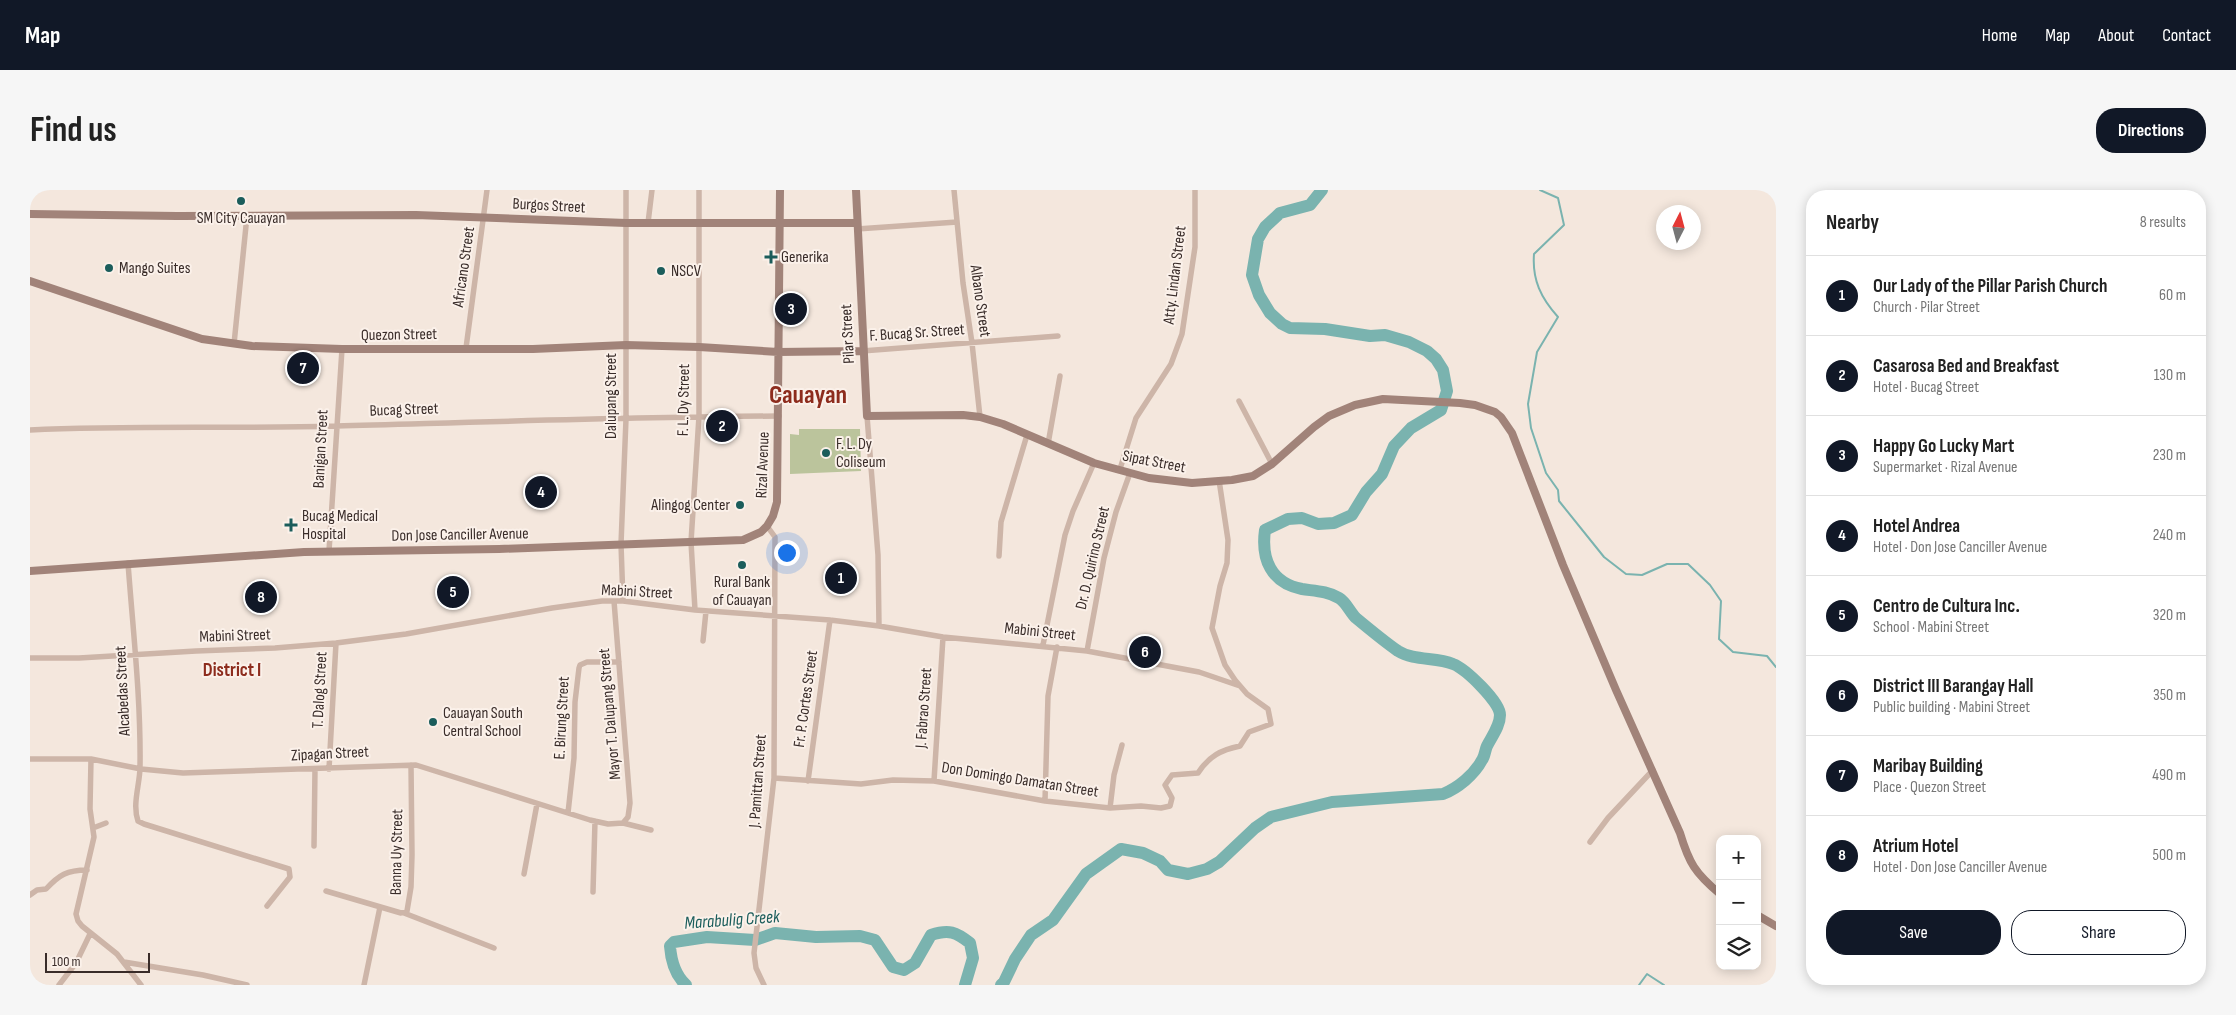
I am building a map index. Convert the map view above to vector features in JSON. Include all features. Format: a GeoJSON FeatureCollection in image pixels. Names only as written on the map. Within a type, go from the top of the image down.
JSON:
{"type":"FeatureCollection","features":[{"type":"Feature","properties":{"kind":"street","name":"Africano Street"},"geometry":{"type":"LineString","coordinates":[[466,348],[485,217],[487,190]]}},
{"type":"Feature","properties":{"kind":"street","name":"Dalupang Street"},"geometry":{"type":"LineString","coordinates":[[623,601],[621,544],[626,419],[626,190]]}},
{"type":"Feature","properties":{"kind":"street"},"geometry":{"type":"LineString","coordinates":[[648,224],[652,190]]}},
{"type":"Feature","properties":{"kind":"street","name":"F. L. Dy Street"},"geometry":{"type":"LineString","coordinates":[[695,610],[691,542],[699,416],[699,190]]}},
{"type":"Feature","properties":{"kind":"street","name":"Rizal Avenue"},"geometry":{"type":"LineString","coordinates":[[767,526],[773,516],[777,502],[780,190]]}},
{"type":"Feature","properties":{"kind":"street","name":"Pilar Street"},"geometry":{"type":"LineString","coordinates":[[856,190],[862,351],[878,555],[879,626]]}},
{"type":"Feature","properties":{"kind":"street","name":"Albano Street"},"geometry":{"type":"LineString","coordinates":[[954,190],[963,283],[980,417]]}},
{"type":"Feature","properties":{"kind":"street","name":"Atty. Lindan Street"},"geometry":{"type":"LineString","coordinates":[[1120,469],[1136,418],[1171,364],[1182,334],[1195,246],[1195,190]]}},
{"type":"Feature","properties":{"kind":"street","name":"Burgos Street"},"geometry":{"type":"LineString","coordinates":[[30,214],[485,217],[648,224],[700,222],[857,226]]}},
{"type":"Feature","properties":{"kind":"street"},"geometry":{"type":"LineString","coordinates":[[234,344],[247,216]]}},
{"type":"Feature","properties":{"kind":"street"},"geometry":{"type":"LineString","coordinates":[[857,226],[957,222]]}},
{"type":"Feature","properties":{"kind":"street","name":"Quezon Street"},"geometry":{"type":"LineString","coordinates":[[30,281],[202,340],[234,344],[342,349],[533,349],[626,345],[778,352]]}},
{"type":"Feature","properties":{"kind":"street","name":"F. Bucag Sr. Street"},"geometry":{"type":"LineString","coordinates":[[778,352],[862,351],[1058,336]]}},
{"type":"Feature","properties":{"kind":"street","name":"Banigan Street"},"geometry":{"type":"LineString","coordinates":[[329,551],[342,349]]}},
{"type":"Feature","properties":{"kind":"street"},"geometry":{"type":"LineString","coordinates":[[1048,444],[1060,376]]}},
{"type":"Feature","properties":{"kind":"street","name":"Sipat Street"},"geometry":{"type":"LineString","coordinates":[[866,416],[963,415],[980,417],[1003,424],[1094,462],[1169,482],[1192,483],[1232,480],[1253,476],[1272,464],[1314,426],[1329,416],[1344,409],[1383,399],[1460,402],[1495,412],[1508,426],[1563,565],[1616,690],[1680,832],[1693,867],[1716,890]]}},
{"type":"Feature","properties":{"kind":"street"},"geometry":{"type":"LineString","coordinates":[[1239,401],[1272,464]]}},
{"type":"Feature","properties":{"kind":"street","name":"Bucag Street"},"geometry":{"type":"LineString","coordinates":[[30,430],[112,427],[482,423],[563,418],[626,419],[699,416],[779,416]]}},
{"type":"Feature","properties":{"kind":"street"},"geometry":{"type":"LineString","coordinates":[[999,556],[1001,522],[1027,435]]}},
{"type":"Feature","properties":{"kind":"street"},"geometry":{"type":"LineString","coordinates":[[1043,645],[1065,535],[1094,462]]}},
{"type":"Feature","properties":{"kind":"street","name":"Dr. D. Quirino Street"},"geometry":{"type":"LineString","coordinates":[[1087,651],[1104,558],[1116,512],[1130,473]]}},
{"type":"Feature","properties":{"kind":"street","name":"Don Domingo Damatan Street"},"geometry":{"type":"LineString","coordinates":[[774,778],[862,784],[903,780],[934,781],[1045,801],[1110,808],[1141,806],[1161,808],[1170,806],[1172,798],[1165,785],[1172,776],[1198,773],[1205,762],[1223,750],[1240,746],[1249,732],[1271,724],[1268,709],[1247,694],[1224,665],[1212,628],[1220,586],[1227,563],[1228,540],[1219,480]]}},
{"type":"Feature","properties":{"kind":"street"},"geometry":{"type":"LineString","coordinates":[[767,526],[776,537],[776,616]]}},
{"type":"Feature","properties":{"kind":"street","name":"Don Jose Canciller Avenue"},"geometry":{"type":"LineString","coordinates":[[30,571],[329,551],[499,549],[743,540],[761,532],[767,526]]}},
{"type":"Feature","properties":{"kind":"street","name":"Alcabedas Street"},"geometry":{"type":"LineString","coordinates":[[128,564],[135,655],[140,769],[136,816],[144,824],[289,869],[290,877],[268,906]]}},
{"type":"Feature","properties":{"kind":"street","name":"Mayor T. Dalupang Street"},"geometry":{"type":"LineString","coordinates":[[614,601],[630,802],[628,817],[623,823]]}},
{"type":"Feature","properties":{"kind":"street","name":"Mabini Street"},"geometry":{"type":"LineString","coordinates":[[30,658],[79,658],[336,643],[406,634],[552,608],[623,601],[695,610],[830,620],[943,637],[1043,645],[1087,651],[1199,672],[1240,686]]}},
{"type":"Feature","properties":{"kind":"street"},"geometry":{"type":"LineString","coordinates":[[704,641],[706,611]]}},
{"type":"Feature","properties":{"kind":"street","name":"J. Pamittan Street"},"geometry":{"type":"LineString","coordinates":[[764,985],[754,960],[754,947],[774,778],[776,616]]}},
{"type":"Feature","properties":{"kind":"street","name":"Fr. P. Cortes Street"},"geometry":{"type":"LineString","coordinates":[[808,781],[830,620]]}},
{"type":"Feature","properties":{"kind":"street","name":"J. Fabrao Street"},"geometry":{"type":"LineString","coordinates":[[934,781],[943,637]]}},
{"type":"Feature","properties":{"kind":"street","name":"T. Dalog Street"},"geometry":{"type":"LineString","coordinates":[[329,769],[336,643]]}},
{"type":"Feature","properties":{"kind":"street"},"geometry":{"type":"LineString","coordinates":[[1045,801],[1048,696],[1057,647]]}},
{"type":"Feature","properties":{"kind":"street","name":"E. Birung Street"},"geometry":{"type":"LineString","coordinates":[[568,813],[574,758],[575,702],[579,668],[583,663],[587,662],[619,662]]}},
{"type":"Feature","properties":{"kind":"street"},"geometry":{"type":"LineString","coordinates":[[1110,808],[1114,775],[1122,745]]}},
{"type":"Feature","properties":{"kind":"street","name":"Zipagan Street"},"geometry":{"type":"LineString","coordinates":[[30,759],[91,759],[162,772],[206,773],[411,765],[434,770],[595,821],[608,824],[623,823],[651,830]]}},
{"type":"Feature","properties":{"kind":"street"},"geometry":{"type":"LineString","coordinates":[[91,759],[90,809],[93,846],[76,914],[78,921],[90,934],[110,948],[124,962],[141,985]]}},
{"type":"Feature","properties":{"kind":"street","name":"Banna Uy Street"},"geometry":{"type":"LineString","coordinates":[[326,891],[404,913],[410,902],[411,887],[411,765]]}},
{"type":"Feature","properties":{"kind":"street"},"geometry":{"type":"LineString","coordinates":[[314,846],[315,769]]}},
{"type":"Feature","properties":{"kind":"street"},"geometry":{"type":"LineString","coordinates":[[1590,842],[1608,818],[1653,770]]}},
{"type":"Feature","properties":{"kind":"street"},"geometry":{"type":"LineString","coordinates":[[524,874],[537,804]]}},
{"type":"Feature","properties":{"kind":"street"},"geometry":{"type":"LineString","coordinates":[[593,892],[595,821]]}},
{"type":"Feature","properties":{"kind":"street"},"geometry":{"type":"LineString","coordinates":[[93,828],[106,822]]}},
{"type":"Feature","properties":{"kind":"street"},"geometry":{"type":"LineString","coordinates":[[30,895],[37,890],[46,889],[58,876],[78,870],[86,870]]}},
{"type":"Feature","properties":{"kind":"street"},"geometry":{"type":"LineString","coordinates":[[364,985],[380,907]]}},
{"type":"Feature","properties":{"kind":"street"},"geometry":{"type":"LineString","coordinates":[[404,913],[494,948]]}},
{"type":"Feature","properties":{"kind":"street"},"geometry":{"type":"LineString","coordinates":[[1761,918],[1776,926]]}},
{"type":"Feature","properties":{"kind":"street"},"geometry":{"type":"LineString","coordinates":[[59,985],[76,963],[90,934]]}},
{"type":"Feature","properties":{"kind":"street"},"geometry":{"type":"LineString","coordinates":[[124,962],[203,975],[247,985]]}},
{"type":"Feature","properties":{"kind":"street"},"geometry":{"type":"LineString","coordinates":[[30,979],[31,985]]}},
{"type":"Feature","properties":{"kind":"green space","name":"F. L. Dy Coliseum"},"geometry":{"type":"Polygon","coordinates":[[[799,429],[860,429],[861,471],[790,474],[790,434],[799,435],[799,429]]]}},
{"type":"Feature","properties":{"kind":"waterway"},"geometry":{"type":"LineString","coordinates":[[1001,985],[1031,935],[1053,920],[1086,874],[1121,849],[1143,853],[1160,861],[1168,870],[1188,874],[1207,869],[1219,862],[1255,828],[1271,817],[1332,802],[1443,794],[1460,785],[1475,771],[1497,727],[1500,719],[1499,709],[1489,694],[1466,672],[1453,664],[1411,656],[1398,651],[1356,618],[1339,598],[1291,586],[1276,575],[1270,568],[1267,560],[1264,541],[1265,530],[1288,519],[1302,518],[1318,524],[1334,523],[1352,515],[1366,492],[1382,474],[1394,446],[1411,428],[1441,410],[1447,391],[1443,370],[1436,359],[1427,351],[1409,342],[1385,335],[1370,336],[1325,329],[1290,328],[1282,324],[1270,313],[1259,295],[1252,275],[1258,239],[1265,227],[1280,213],[1310,205],[1322,190]]}},
{"type":"Feature","properties":{"kind":"waterway"},"geometry":{"type":"LineString","coordinates":[[1540,190],[1558,198],[1564,225],[1534,254],[1536,280],[1542,296],[1558,317],[1537,352],[1528,404],[1531,428],[1546,473],[1558,490],[1559,501],[1604,557],[1626,574],[1642,575],[1667,564],[1688,564],[1710,585],[1721,601],[1719,639],[1733,652],[1767,656],[1776,667]]}},
{"type":"Feature","properties":{"kind":"waterway","name":"Marabulig Creek"},"geometry":{"type":"LineString","coordinates":[[686,985],[676,972],[673,962],[670,946],[674,942],[707,937],[755,940],[775,933],[816,937],[860,936],[875,940],[893,967],[904,970],[915,963],[931,935],[943,932],[961,936],[970,943],[973,958],[965,985]]}},
{"type":"Feature","properties":{"kind":"waterway"},"geometry":{"type":"LineString","coordinates":[[1639,985],[1647,974],[1664,985]]}},
{"type":"Feature","properties":{"kind":"place","name":"SM City Cauayan"},"geometry":{"type":"Point","coordinates":[241,201]}},
{"type":"Feature","properties":{"kind":"place","name":"Generika"},"geometry":{"type":"Point","coordinates":[771,257]}},
{"type":"Feature","properties":{"kind":"place","name":"Mango Suites"},"geometry":{"type":"Point","coordinates":[109,268]}},
{"type":"Feature","properties":{"kind":"place","name":"NSCV"},"geometry":{"type":"Point","coordinates":[661,271]}},
{"type":"Feature","properties":{"kind":"place","name":"Happy Go Lucky Mart"},"geometry":{"type":"Point","coordinates":[791,309]}},
{"type":"Feature","properties":{"kind":"place","name":"Maribay Building"},"geometry":{"type":"Point","coordinates":[303,368]}},
{"type":"Feature","properties":{"kind":"place","name":"Casarosa Bed and Breakfast"},"geometry":{"type":"Point","coordinates":[722,426]}},
{"type":"Feature","properties":{"kind":"place","name":"F. L. Dy Coliseum"},"geometry":{"type":"Point","coordinates":[826,453]}},
{"type":"Feature","properties":{"kind":"place","name":"Hotel Andrea"},"geometry":{"type":"Point","coordinates":[541,492]}},
{"type":"Feature","properties":{"kind":"place","name":"Alingog Center"},"geometry":{"type":"Point","coordinates":[740,505]}},
{"type":"Feature","properties":{"kind":"place","name":"Bucag Medical Hospital"},"geometry":{"type":"Point","coordinates":[291,525]}},
{"type":"Feature","properties":{"kind":"place","name":"Rural Bank of Cauayan"},"geometry":{"type":"Point","coordinates":[742,565]}},
{"type":"Feature","properties":{"kind":"place","name":"Our Lady of the Pillar Parish Church"},"geometry":{"type":"Point","coordinates":[841,578]}},
{"type":"Feature","properties":{"kind":"place","name":"Centro de Cultura Inc."},"geometry":{"type":"Point","coordinates":[453,592]}},
{"type":"Feature","properties":{"kind":"place","name":"Atrium Hotel"},"geometry":{"type":"Point","coordinates":[261,597]}},
{"type":"Feature","properties":{"kind":"place","name":"District III Barangay Hall"},"geometry":{"type":"Point","coordinates":[1145,652]}},
{"type":"Feature","properties":{"kind":"place","name":"Cauayan South Central School"},"geometry":{"type":"Point","coordinates":[433,722]}},
{"type":"Feature","properties":{"kind":"district","name":"Cauayan"},"geometry":{"type":"Point","coordinates":[808,395]}},
{"type":"Feature","properties":{"kind":"district","name":"District I"},"geometry":{"type":"Point","coordinates":[232,670]}}]}
